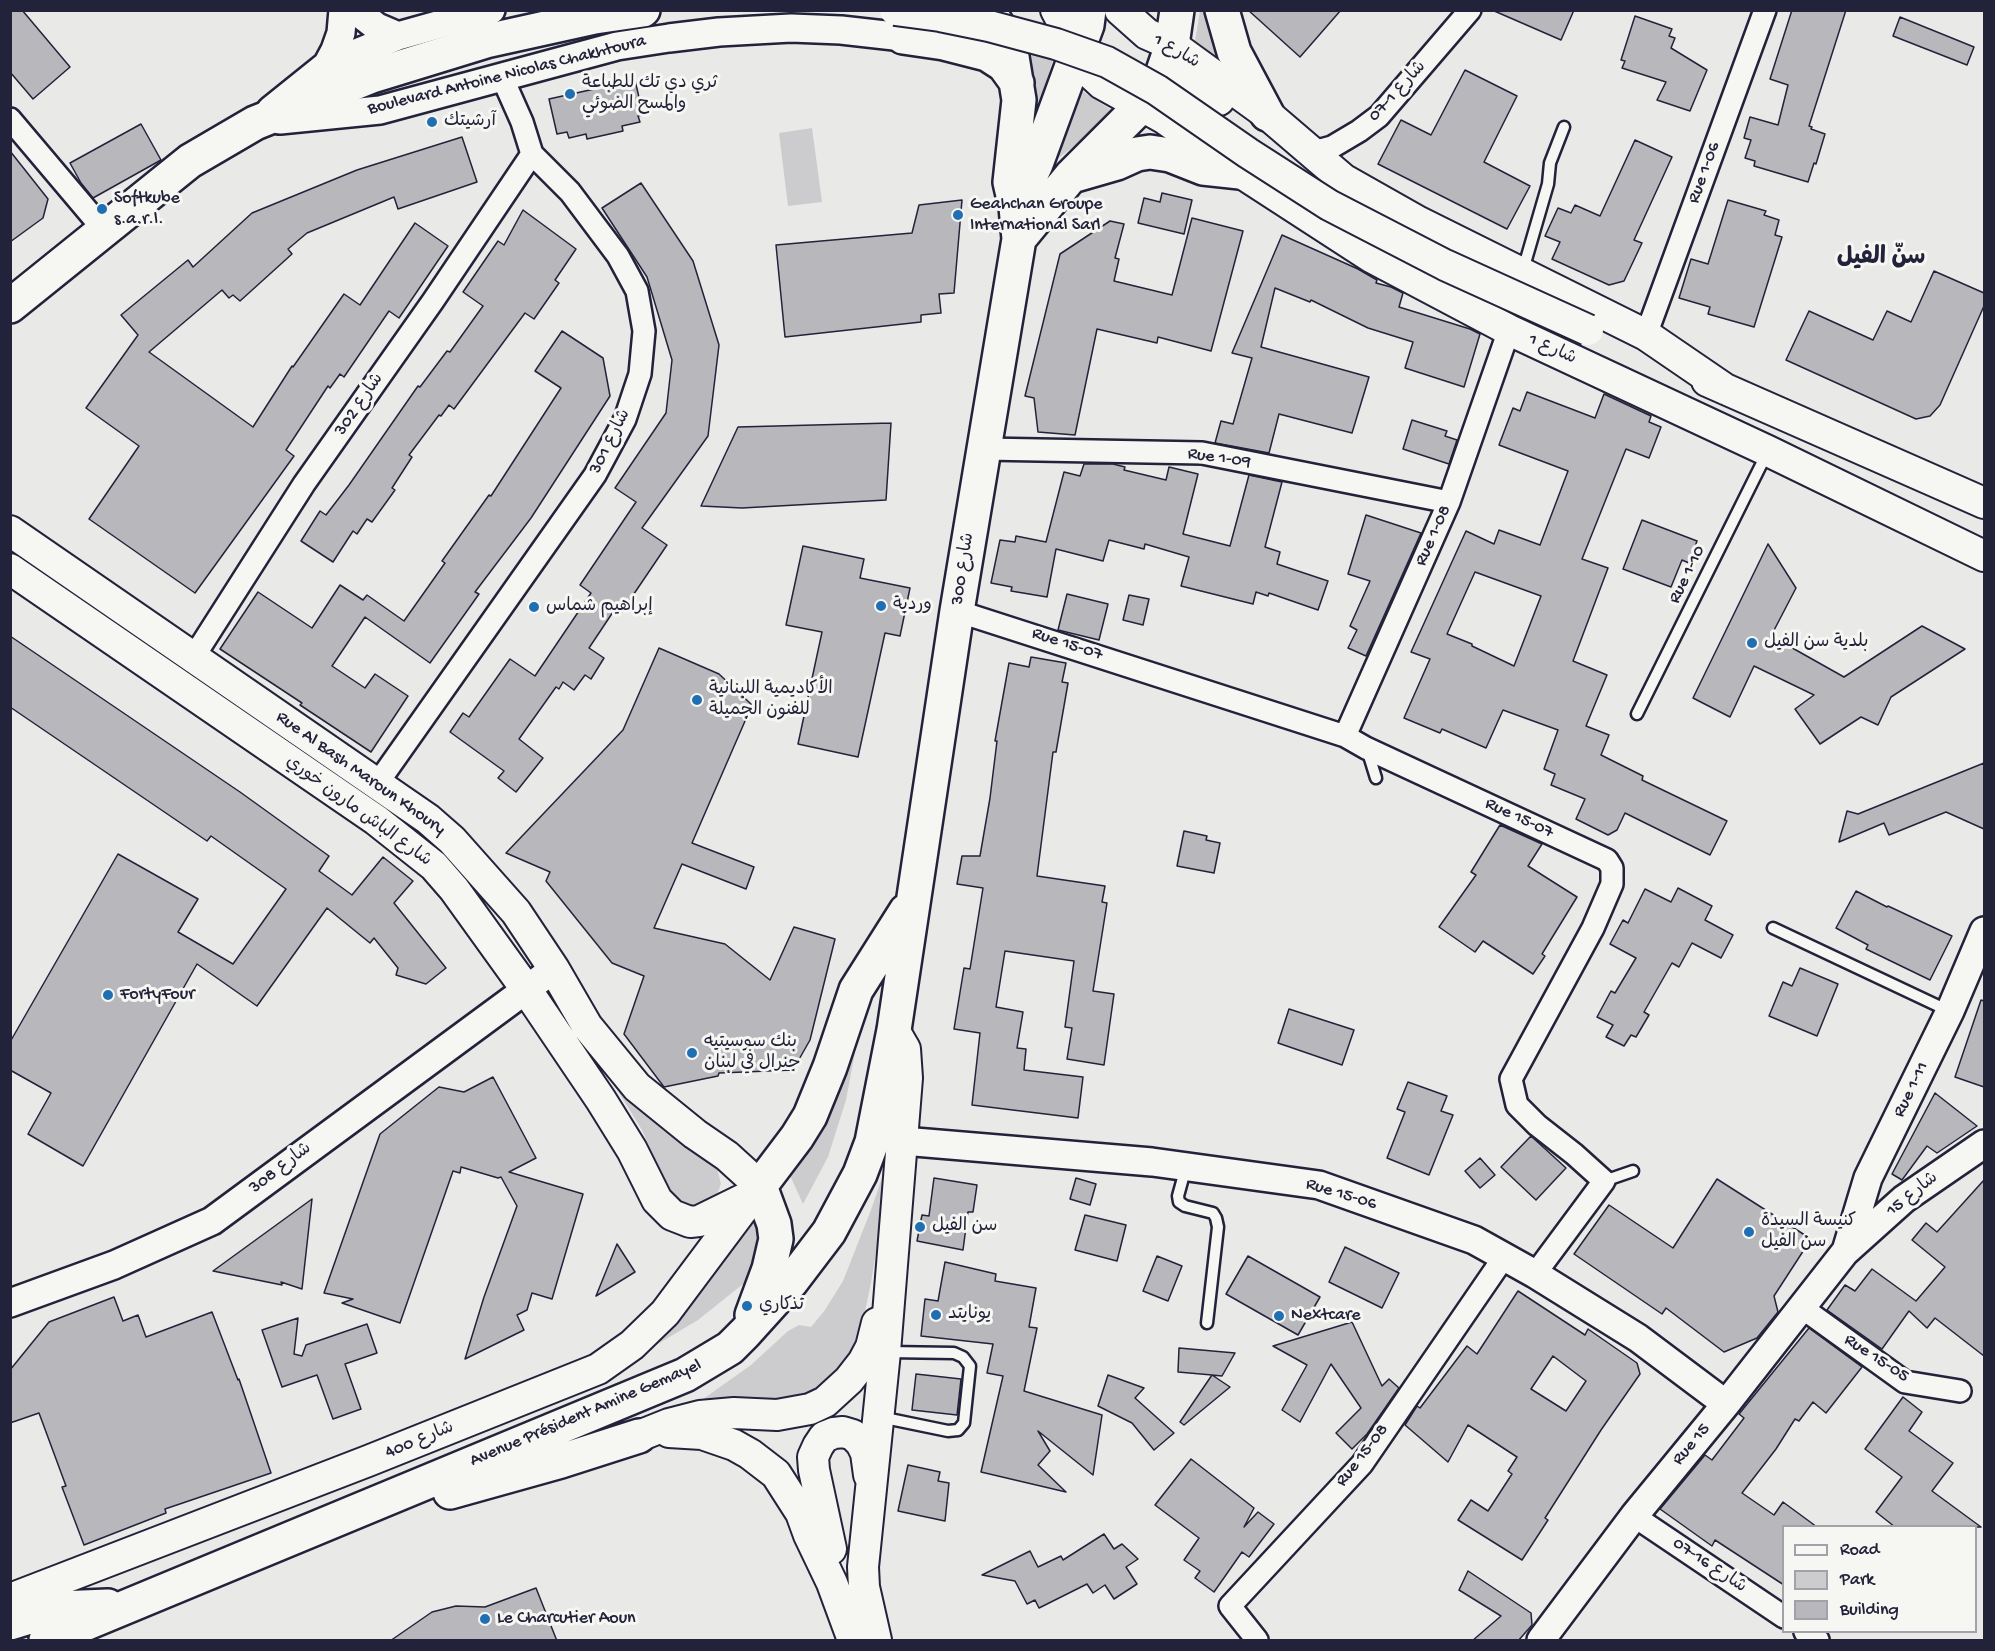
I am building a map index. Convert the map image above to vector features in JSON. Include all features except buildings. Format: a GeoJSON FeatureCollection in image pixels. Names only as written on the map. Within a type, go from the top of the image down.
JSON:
{"type":"FeatureCollection","features":[{"type":"Feature","properties":{"kind":"highway"},"geometry":{"type":"LineString","coordinates":[[255,123],[372,76],[486,41],[595,17],[642,10]]}},
{"type":"Feature","properties":{"kind":"highway"},"geometry":{"type":"LineString","coordinates":[[988,10],[1006,39],[1017,84],[1018,109],[1010,182],[1018,223]]}},
{"type":"Feature","properties":{"kind":"highway"},"geometry":{"type":"LineString","coordinates":[[1018,223],[1036,164],[1087,25],[1089,10]]}},
{"type":"Feature","properties":{"kind":"highway"},"geometry":{"type":"LineString","coordinates":[[1018,223],[1071,176],[1153,112],[1151,96],[1172,45],[1177,10]]}},
{"type":"Feature","properties":{"kind":"highway"},"geometry":{"type":"LineString","coordinates":[[1222,10],[1234,52],[1267,114]]}},
{"type":"Feature","properties":{"kind":"highway"},"geometry":{"type":"LineString","coordinates":[[899,24],[944,43],[987,54],[1004,65],[1017,84]]}},
{"type":"Feature","properties":{"kind":"highway","name":"Boulevard Antoine Nicolas Chakhtoura"},"geometry":{"type":"LineString","coordinates":[[10,306],[190,161],[255,123]]}},
{"type":"Feature","properties":{"kind":"highway"},"geometry":{"type":"LineString","coordinates":[[1071,176],[1117,163],[1137,154],[1150,152],[1170,155],[1203,168],[1240,172]]}},
{"type":"Feature","properties":{"kind":"highway","name":"شارع 300"},"geometry":{"type":"LineString","coordinates":[[913,899],[957,611],[985,449],[1018,223]]}},
{"type":"Feature","properties":{"kind":"highway"},"geometry":{"type":"LineString","coordinates":[[745,1333],[769,1269],[776,1239],[774,1224],[757,1190],[810,1116],[830,1067],[856,990],[913,899]]}},
{"type":"Feature","properties":{"kind":"highway","name":"Avenue Président Amine Gemayel"},"geometry":{"type":"LineString","coordinates":[[46,1641],[130,1604],[677,1379],[730,1348],[811,1257],[829,1232],[860,1174],[872,1142],[894,1030],[913,899]]}},
{"type":"Feature","properties":{"kind":"highway"},"geometry":{"type":"LineString","coordinates":[[374,1504],[434,1496],[561,1461],[639,1436]]}},
{"type":"Feature","properties":{"kind":"highway"},"geometry":{"type":"LineString","coordinates":[[10,1623],[59,1608],[130,1604]]}},
{"type":"Feature","properties":{"kind":"main road","name":"شارع 1"},"geometry":{"type":"LineString","coordinates":[[1056,10],[1089,72],[1102,84],[1153,112],[1371,257],[1509,330],[1768,450],[1984,556]]}},
{"type":"Feature","properties":{"kind":"main road","name":"شارع 1"},"geometry":{"type":"LineString","coordinates":[[1120,10],[1147,34],[1172,45],[1267,114],[1343,179],[1419,222],[1646,335],[1725,389]]}},
{"type":"Feature","properties":{"kind":"main road","name":"شارع 1"},"geometry":{"type":"LineString","coordinates":[[899,24],[940,16],[998,28],[1056,44],[1107,62],[1157,90],[1329,205],[1481,283],[1984,503]]}},
{"type":"Feature","properties":{"kind":"main road"},"geometry":{"type":"LineString","coordinates":[[1153,112],[1175,84],[1186,80],[1343,179]]}},
{"type":"Feature","properties":{"kind":"main road","name":"Rue Al Bash Maroun Khoury"},"geometry":{"type":"LineString","coordinates":[[10,531],[428,819],[452,840],[516,912],[554,969],[587,1026],[637,1087],[695,1134],[727,1156],[757,1190]]}},
{"type":"Feature","properties":{"kind":"main road","name":"شارع الباش مارون خوري"},"geometry":{"type":"LineString","coordinates":[[12,574],[376,820],[434,866],[454,889],[526,989],[601,1100],[632,1150],[657,1200],[672,1215],[690,1222],[709,1217],[757,1190]]}},
{"type":"Feature","properties":{"kind":"main road"},"geometry":{"type":"LineString","coordinates":[[876,1641],[864,1587],[864,1567],[903,1141],[907,1061],[905,1049],[894,1030]]}},
{"type":"Feature","properties":{"kind":"main road","name":"شارع 400"},"geometry":{"type":"LineString","coordinates":[[10,1599],[368,1461],[598,1369],[632,1345],[665,1313],[757,1190]]}},
{"type":"Feature","properties":{"kind":"main road"},"geometry":{"type":"LineString","coordinates":[[639,1436],[669,1424],[700,1416],[734,1413],[777,1415],[810,1409],[825,1402],[849,1380],[871,1347],[893,1256]]}},
{"type":"Feature","properties":{"kind":"main road"},"geometry":{"type":"LineString","coordinates":[[639,1436],[662,1432],[702,1434],[734,1445],[776,1474],[801,1513],[843,1610],[853,1641]]}},
{"type":"Feature","properties":{"kind":"main road"},"geometry":{"type":"LineString","coordinates":[[843,1610],[814,1470],[813,1457],[824,1437],[843,1432],[852,1435],[861,1443],[866,1453],[871,1490]]}},
{"type":"Feature","properties":{"kind":"street"},"geometry":{"type":"LineString","coordinates":[[327,65],[341,33],[343,10]]}},
{"type":"Feature","properties":{"kind":"street"},"geometry":{"type":"LineString","coordinates":[[356,10],[377,27],[398,36]]}},
{"type":"Feature","properties":{"kind":"street","name":"Boulevard Antoine Nicolas Chakhtoura"},"geometry":{"type":"LineString","coordinates":[[255,123],[327,65],[398,36],[491,10]]}},
{"type":"Feature","properties":{"kind":"street","name":"Boulevard Antoine Nicolas Chakhtoura"},"geometry":{"type":"LineString","coordinates":[[255,123],[380,110],[617,46],[719,32],[791,28],[841,30],[899,24],[927,35],[953,24],[966,10]]}},
{"type":"Feature","properties":{"kind":"street","name":"شارع 1-07"},"geometry":{"type":"LineString","coordinates":[[1311,150],[1332,147],[1374,120],[1470,10]]}},
{"type":"Feature","properties":{"kind":"street","name":"Rue 1-06"},"geometry":{"type":"LineString","coordinates":[[1646,335],[1765,10]]}},
{"type":"Feature","properties":{"kind":"street","name":"شارع 301"},"geometry":{"type":"LineString","coordinates":[[377,784],[595,475],[626,419],[640,374],[644,331],[637,291],[618,256],[570,192],[532,154],[522,122],[501,78]]}},
{"type":"Feature","properties":{"kind":"street"},"geometry":{"type":"LineString","coordinates":[[10,119],[103,229]]}},
{"type":"Feature","properties":{"kind":"street","name":"شارع 302"},"geometry":{"type":"LineString","coordinates":[[193,658],[304,484],[434,301],[532,154]]}},
{"type":"Feature","properties":{"kind":"street","name":"Rue 1-08"},"geometry":{"type":"LineString","coordinates":[[1345,736],[1449,502],[1509,330]]}},
{"type":"Feature","properties":{"kind":"street","name":"Rue 1-09"},"geometry":{"type":"LineString","coordinates":[[985,449],[1202,453],[1449,502]]}},
{"type":"Feature","properties":{"kind":"street","name":"Rue 15-07"},"geometry":{"type":"LineString","coordinates":[[957,611],[1345,736],[1366,748],[1607,860],[1612,868],[1612,884],[1593,928],[1511,1079],[1516,1105],[1604,1182]]}},
{"type":"Feature","properties":{"kind":"street","name":"Rue 1-11"},"geometry":{"type":"LineString","coordinates":[[1845,1252],[1868,1178],[1950,1011],[1984,931]]}},
{"type":"Feature","properties":{"kind":"street","name":"شارع 308"},"geometry":{"type":"LineString","coordinates":[[10,1303],[114,1265],[212,1221],[554,969]]}},
{"type":"Feature","properties":{"kind":"street","name":"Rue 15-06"},"geometry":{"type":"LineString","coordinates":[[903,1141],[1152,1162],[1319,1185],[1474,1240],[1535,1274],[1638,1338],[1726,1404]]}},
{"type":"Feature","properties":{"kind":"street","name":"شارع 15"},"geometry":{"type":"LineString","coordinates":[[1845,1252],[1904,1199],[1984,1144]]}},
{"type":"Feature","properties":{"kind":"street"},"geometry":{"type":"LineString","coordinates":[[1868,1178],[1904,1199]]}},
{"type":"Feature","properties":{"kind":"street"},"geometry":{"type":"LineString","coordinates":[[1535,1274],[1604,1182]]}},
{"type":"Feature","properties":{"kind":"street","name":"Rue 15"},"geometry":{"type":"LineString","coordinates":[[1540,1641],[1634,1516],[1726,1404],[1845,1252]]}},
{"type":"Feature","properties":{"kind":"street","name":"Rue 15-08"},"geometry":{"type":"LineString","coordinates":[[1257,1641],[1230,1606],[1362,1464],[1504,1257]]}},
{"type":"Feature","properties":{"kind":"street","name":"Rue 15-05"},"geometry":{"type":"LineString","coordinates":[[1801,1307],[1905,1382],[1960,1391]]}},
{"type":"Feature","properties":{"kind":"street","name":"شارع 16-07"},"geometry":{"type":"LineString","coordinates":[[1634,1516],[1782,1616]]}},
{"type":"Feature","properties":{"kind":"lane"},"geometry":{"type":"LineString","coordinates":[[1522,273],[1548,184],[1550,164],[1564,127]]}},
{"type":"Feature","properties":{"kind":"lane","name":"Rue 1-10"},"geometry":{"type":"LineString","coordinates":[[1637,714],[1768,450]]}},
{"type":"Feature","properties":{"kind":"lane"},"geometry":{"type":"LineString","coordinates":[[1366,748],[1376,778]]}},
{"type":"Feature","properties":{"kind":"lane"},"geometry":{"type":"LineString","coordinates":[[1773,928],[1950,1011]]}},
{"type":"Feature","properties":{"kind":"lane"},"geometry":{"type":"LineString","coordinates":[[1186,1166],[1178,1196],[1179,1202],[1185,1206],[1213,1213],[1218,1227],[1208,1323]]}},
{"type":"Feature","properties":{"kind":"lane"},"geometry":{"type":"LineString","coordinates":[[1604,1182],[1634,1171]]}},
{"type":"Feature","properties":{"kind":"lane"},"geometry":{"type":"LineString","coordinates":[[879,1416],[948,1431],[958,1430],[964,1423],[966,1411],[970,1366],[963,1357],[954,1353],[885,1352]]}},
{"type":"Feature","properties":{"kind":"green space"},"geometry":{"type":"Polygon","coordinates":[[[1200,11],[1216,11],[1237,77],[1194,47],[1200,11]]]}},
{"type":"Feature","properties":{"kind":"green space"},"geometry":{"type":"Polygon","coordinates":[[[1016,37],[1056,49],[1016,183],[1016,37]]]}},
{"type":"Feature","properties":{"kind":"green space"},"geometry":{"type":"Polygon","coordinates":[[[1079,89],[1116,113],[1051,164],[1079,89]]]}},
{"type":"Feature","properties":{"kind":"green space"},"geometry":{"type":"Polygon","coordinates":[[[812,128],[822,202],[788,206],[779,133],[812,128]]]}},
{"type":"Feature","properties":{"kind":"green space"},"geometry":{"type":"Polygon","coordinates":[[[865,999],[846,1100],[828,1157],[803,1204],[788,1171],[865,999]]]}},
{"type":"Feature","properties":{"kind":"green space"},"geometry":{"type":"Polygon","coordinates":[[[573,1018],[717,1168],[721,1184],[715,1199],[697,1210],[675,1200],[664,1181],[642,1130],[573,1018]]]}},
{"type":"Feature","properties":{"kind":"green space"},"geometry":{"type":"Polygon","coordinates":[[[893,1145],[871,1283],[860,1335],[852,1359],[818,1393],[772,1402],[699,1402],[751,1365],[788,1331],[799,1325],[811,1327],[825,1310],[843,1281],[893,1145]]]}},
{"type":"Feature","properties":{"kind":"green space"},"geometry":{"type":"Polygon","coordinates":[[[762,1202],[768,1224],[748,1280],[698,1320],[619,1367],[762,1202]]]}},
{"type":"Feature","properties":{"kind":"place","name":"ثري دي تك للطباعة والمسح الضوئي"},"geometry":{"type":"Point","coordinates":[570,94]}},
{"type":"Feature","properties":{"kind":"place","name":"آرشيتك"},"geometry":{"type":"Point","coordinates":[432,122]}},
{"type":"Feature","properties":{"kind":"place","name":"Softkube s.a.r.l."},"geometry":{"type":"Point","coordinates":[102,209]}},
{"type":"Feature","properties":{"kind":"place","name":"Geahchan Groupe International Sarl"},"geometry":{"type":"Point","coordinates":[958,215]}},
{"type":"Feature","properties":{"kind":"place","name":"وردية"},"geometry":{"type":"Point","coordinates":[881,606]}},
{"type":"Feature","properties":{"kind":"place","name":"إبراهيم شماس"},"geometry":{"type":"Point","coordinates":[534,607]}},
{"type":"Feature","properties":{"kind":"place","name":"بلدية سن الفيل"},"geometry":{"type":"Point","coordinates":[1752,643]}},
{"type":"Feature","properties":{"kind":"place","name":"الأكاديمية اللبنانية للفنون الجميلة"},"geometry":{"type":"Point","coordinates":[697,700]}},
{"type":"Feature","properties":{"kind":"place","name":"FortyFour"},"geometry":{"type":"Point","coordinates":[108,995]}},
{"type":"Feature","properties":{"kind":"place","name":"بنك سوسيتيه جنرال في لبنان"},"geometry":{"type":"Point","coordinates":[692,1053]}},
{"type":"Feature","properties":{"kind":"place","name":"سن الفيل"},"geometry":{"type":"Point","coordinates":[920,1227]}},
{"type":"Feature","properties":{"kind":"place","name":"كنيسة السيدة سن الفيل"},"geometry":{"type":"Point","coordinates":[1749,1232]}},
{"type":"Feature","properties":{"kind":"place","name":"تذكاري"},"geometry":{"type":"Point","coordinates":[747,1306]}},
{"type":"Feature","properties":{"kind":"place","name":"يونايتد"},"geometry":{"type":"Point","coordinates":[936,1315]}},
{"type":"Feature","properties":{"kind":"place","name":"Nextcare"},"geometry":{"type":"Point","coordinates":[1279,1316]}},
{"type":"Feature","properties":{"kind":"place","name":"Le Charcutier Aoun"},"geometry":{"type":"Point","coordinates":[485,1619]}},
{"type":"Feature","properties":{"kind":"district","name":"سنّ الفيل"},"geometry":{"type":"Point","coordinates":[1881,259]}}]}
